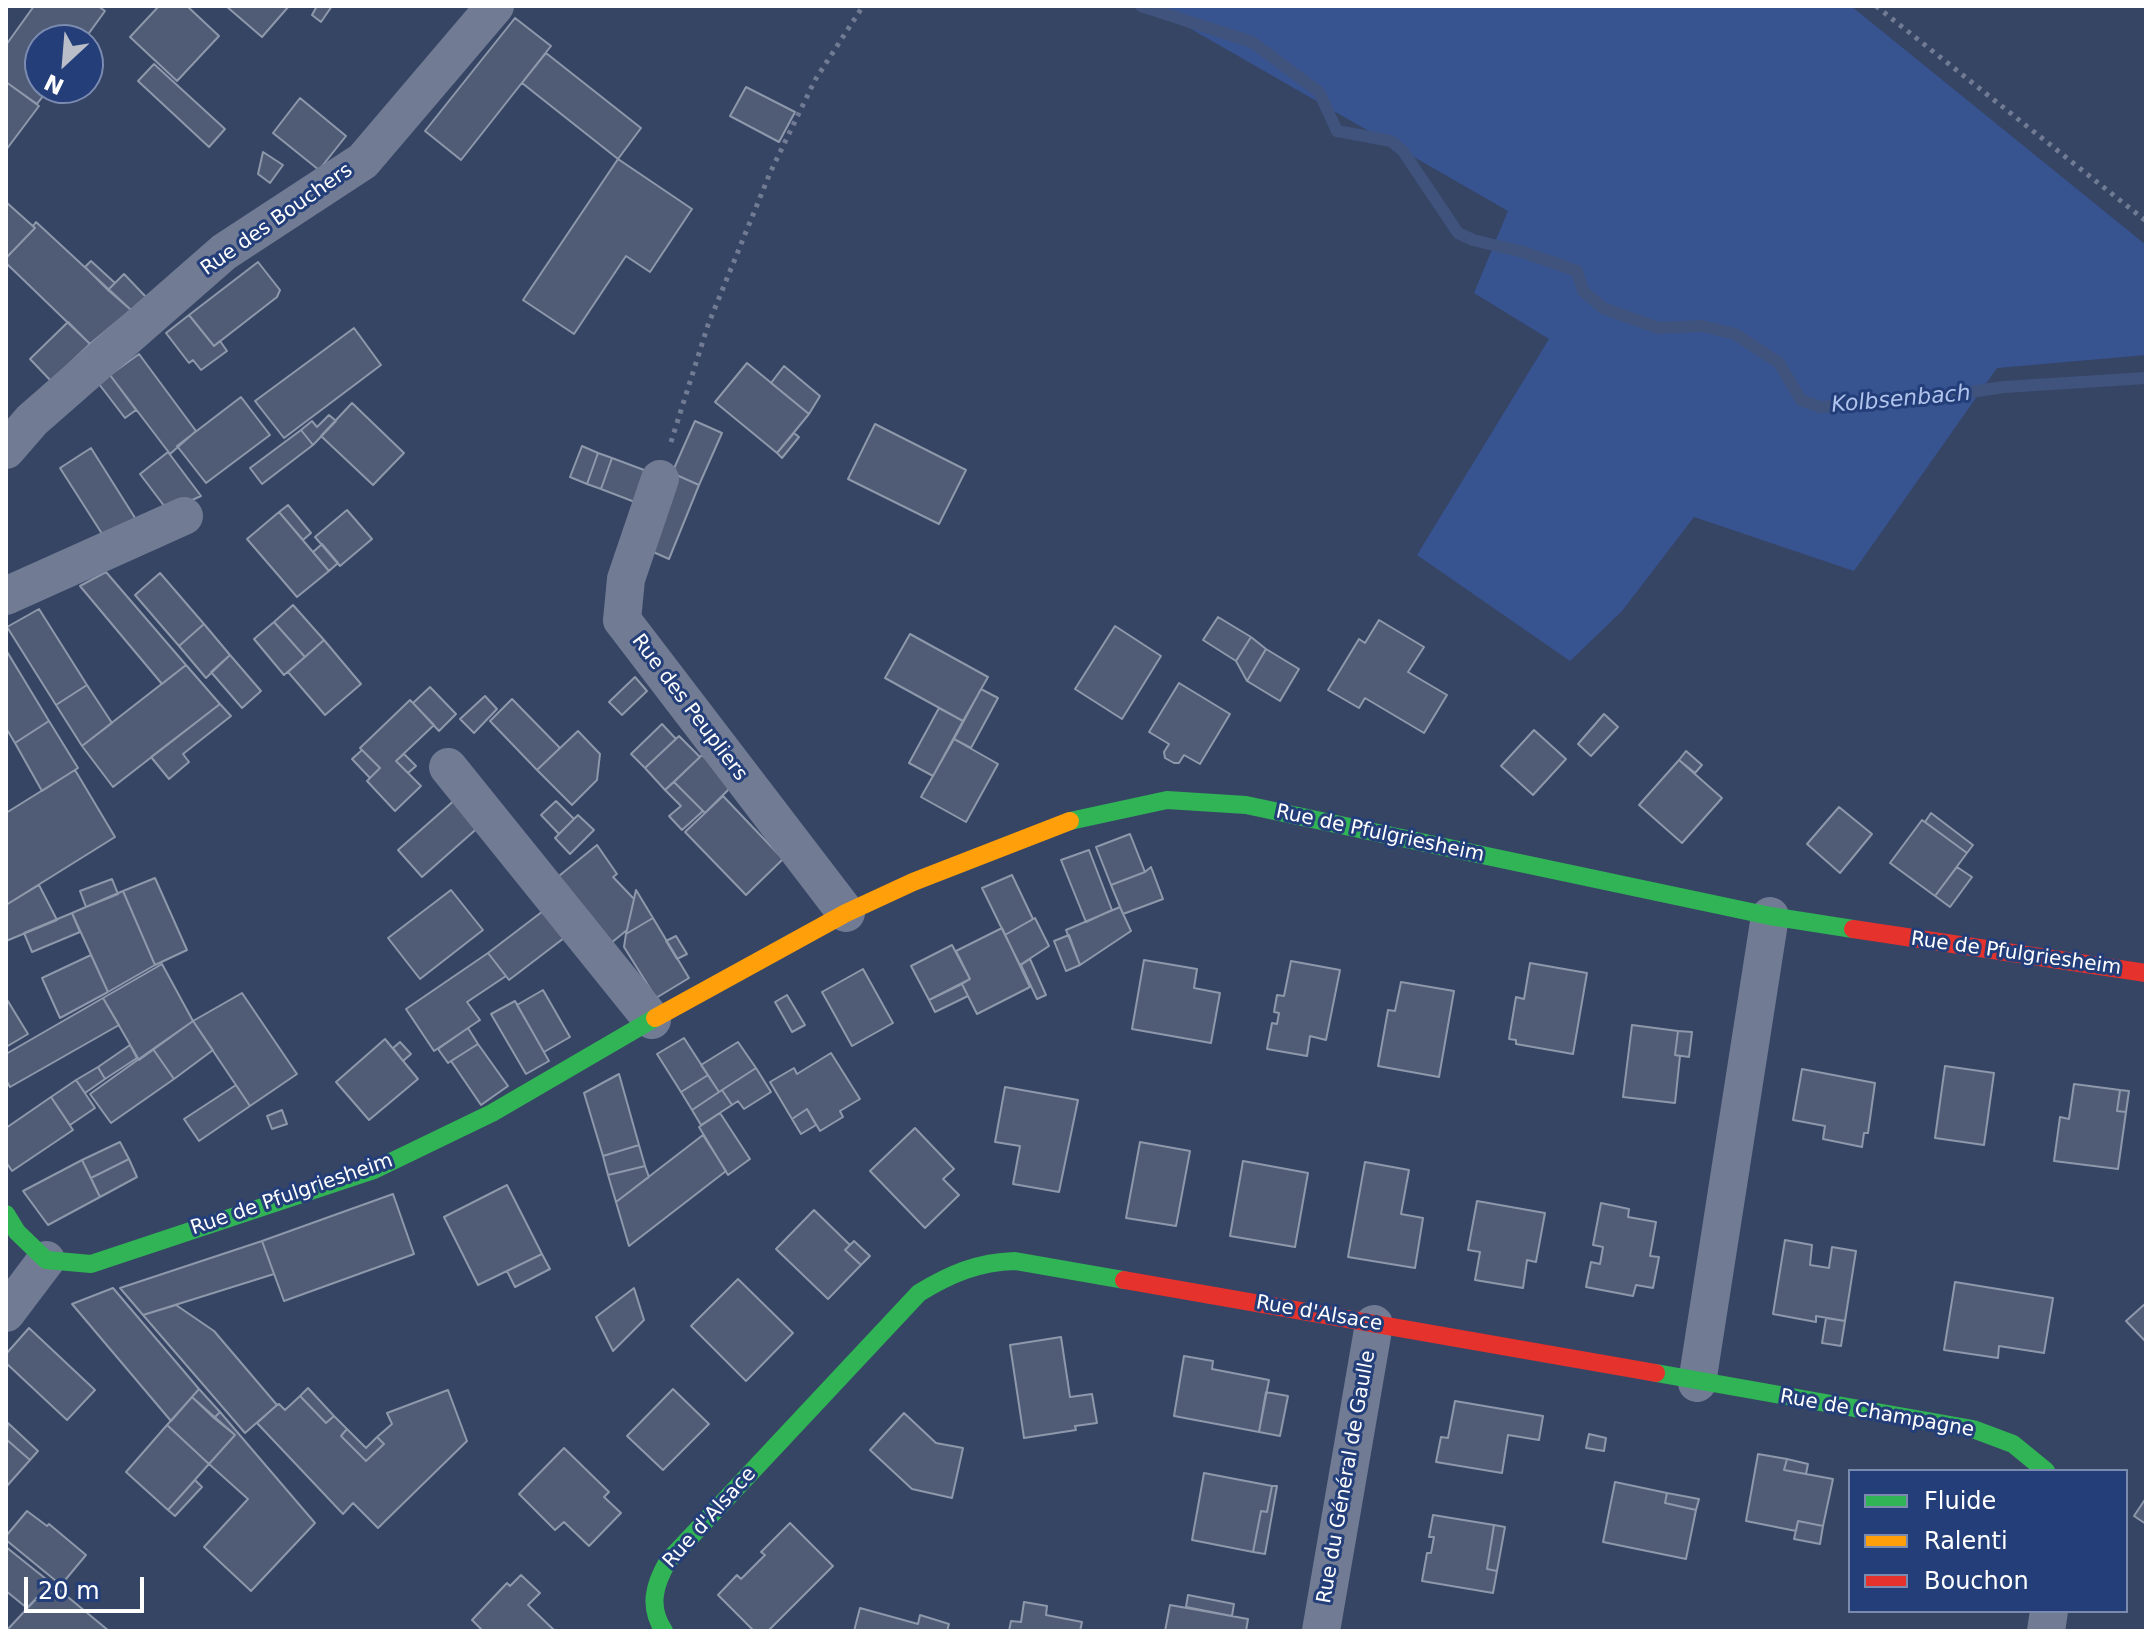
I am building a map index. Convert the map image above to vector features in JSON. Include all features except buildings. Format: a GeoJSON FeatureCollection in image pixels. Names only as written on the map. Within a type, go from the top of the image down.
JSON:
{"type":"FeatureCollection","features":[{"type":"Feature","properties":{"kind":"main road","name":"Rue de Pfulgriesheim"},"geometry":{"type":"LineString","coordinates":[[46,1260],[91,1264],[374,1170],[492,1113],[846,913],[913,882],[1075,819],[1167,800],[1246,805],[1770,916],[2146,973]]}},
{"type":"Feature","properties":{"kind":"main road"},"geometry":{"type":"LineString","coordinates":[[6,1214],[17,1232],[46,1260]]}},
{"type":"Feature","properties":{"kind":"main road","name":"Rue d'Alsace"},"geometry":{"type":"LineString","coordinates":[[664,1631],[652,1600],[656,1580],[668,1561],[919,1293],[942,1277],[966,1266],[1015,1261],[1697,1383]]}},
{"type":"Feature","properties":{"kind":"main road","name":"Rue de Champagne"},"geometry":{"type":"LineString","coordinates":[[1697,1383],[1973,1429],[2017,1444],[2044,1469]]}},
{"type":"Feature","properties":{"kind":"street","name":"Rue des Bouchers"},"geometry":{"type":"LineString","coordinates":[[6,450],[32,420],[224,252],[363,161],[495,6]]}},
{"type":"Feature","properties":{"kind":"street","name":"Rue des Peupliers"},"geometry":{"type":"LineString","coordinates":[[660,479],[626,579],[622,620],[846,913]]}},
{"type":"Feature","properties":{"kind":"street"},"geometry":{"type":"LineString","coordinates":[[6,596],[184,516]]}},
{"type":"Feature","properties":{"kind":"street"},"geometry":{"type":"LineString","coordinates":[[448,767],[652,1020]]}},
{"type":"Feature","properties":{"kind":"street"},"geometry":{"type":"LineString","coordinates":[[1697,1383],[1770,916]]}},
{"type":"Feature","properties":{"kind":"street"},"geometry":{"type":"LineString","coordinates":[[6,1313],[46,1260]]}},
{"type":"Feature","properties":{"kind":"street","name":"Rue du Général de Gaulle"},"geometry":{"type":"LineString","coordinates":[[1321,1631],[1374,1324]]}},
{"type":"Feature","properties":{"kind":"path"},"geometry":{"type":"LineString","coordinates":[[660,479],[708,325],[770,173],[815,80],[863,6]]}},
{"type":"Feature","properties":{"kind":"path"},"geometry":{"type":"LineString","coordinates":[[1876,6],[2146,221]]}},
{"type":"Feature","properties":{"kind":"shaded area"},"geometry":{"type":"Polygon","coordinates":[[[1151,6],[1851,6],[2146,245],[2146,355],[1997,368],[1854,571],[1694,517],[1622,611],[1570,661],[1417,555],[1549,339],[1474,293],[1508,211],[1151,6]]]}},
{"type":"Feature","properties":{"kind":"waterway","name":"Kolbsenbach"},"geometry":{"type":"LineString","coordinates":[[1141,6],[1252,42],[1319,92],[1337,131],[1391,141],[1403,151],[1458,233],[1577,271],[1583,291],[1603,308],[1658,328],[1702,326],[1735,334],[1779,363],[1801,400],[1820,407],[1910,401],[2004,387],[2146,378]]}},
{"type":"Feature","properties":{"kind":"traffic: fast"},"geometry":{"type":"LineString","coordinates":[[1070,821],[1167,800],[1246,805],[1770,916],[1853,929]]}},
{"type":"Feature","properties":{"kind":"traffic: fast"},"geometry":{"type":"LineString","coordinates":[[6,1214],[17,1232],[46,1260],[91,1264],[374,1170],[492,1113],[655,1018]]}},
{"type":"Feature","properties":{"kind":"traffic: fast"},"geometry":{"type":"LineString","coordinates":[[664,1631],[656,1613],[655,1596],[668,1561],[919,1293],[965,1270],[1015,1261],[1124,1280]]}},
{"type":"Feature","properties":{"kind":"traffic: fast"},"geometry":{"type":"LineString","coordinates":[[1656,1373],[1973,1429],[2013,1444],[2044,1469]]}},
{"type":"Feature","properties":{"kind":"traffic: slow"},"geometry":{"type":"LineString","coordinates":[[655,1018],[846,913],[913,882],[1070,821]]}},
{"type":"Feature","properties":{"kind":"traffic: jam"},"geometry":{"type":"LineString","coordinates":[[1853,929],[2146,973]]}},
{"type":"Feature","properties":{"kind":"traffic: jam"},"geometry":{"type":"LineString","coordinates":[[1124,1280],[1656,1373]]}}]}
